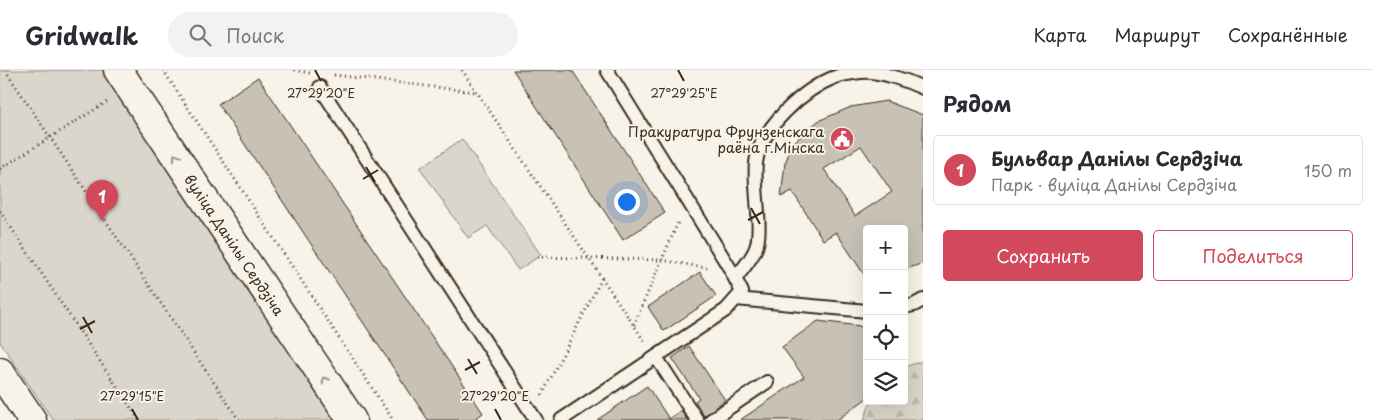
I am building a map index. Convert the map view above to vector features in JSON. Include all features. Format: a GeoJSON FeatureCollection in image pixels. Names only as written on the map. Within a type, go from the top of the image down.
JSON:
{"type":"FeatureCollection","features":[{"type":"Feature","properties":{"kind":"street","name":"вуліца Данілы Сердзіча"},"geometry":{"type":"LineString","coordinates":[[118,70],[352,420]]}},
{"type":"Feature","properties":{"kind":"street"},"geometry":{"type":"LineString","coordinates":[[2,379],[32,420]]}},
{"type":"Feature","properties":{"kind":"lane"},"geometry":{"type":"LineString","coordinates":[[561,420],[726,310],[742,292],[736,278],[607,70]]}},
{"type":"Feature","properties":{"kind":"lane"},"geometry":{"type":"LineString","coordinates":[[736,278],[756,250],[759,229],[756,209],[756,162],[768,132],[797,100],[835,77],[863,72],[907,80],[923,88]]}},
{"type":"Feature","properties":{"kind":"lane"},"geometry":{"type":"LineString","coordinates":[[320,87],[536,420]]}},
{"type":"Feature","properties":{"kind":"lane"},"geometry":{"type":"LineString","coordinates":[[736,299],[863,311]]}},
{"type":"Feature","properties":{"kind":"lane"},"geometry":{"type":"LineString","coordinates":[[908,306],[923,300]]}},
{"type":"Feature","properties":{"kind":"lane"},"geometry":{"type":"LineString","coordinates":[[656,357],[697,420]]}},
{"type":"Feature","properties":{"kind":"lane"},"geometry":{"type":"LineString","coordinates":[[711,420],[767,382]]}},
{"type":"Feature","properties":{"kind":"path"},"geometry":{"type":"LineString","coordinates":[[6,70],[240,420]]}},
{"type":"Feature","properties":{"kind":"path"},"geometry":{"type":"LineString","coordinates":[[163,70],[393,420]]}},
{"type":"Feature","properties":{"kind":"path"},"geometry":{"type":"LineString","coordinates":[[294,70],[313,73]]}},
{"type":"Feature","properties":{"kind":"path"},"geometry":{"type":"LineString","coordinates":[[462,70],[656,357]]}},
{"type":"Feature","properties":{"kind":"path"},"geometry":{"type":"LineString","coordinates":[[332,75],[476,92]]}},
{"type":"Feature","properties":{"kind":"path"},"geometry":{"type":"LineString","coordinates":[[0,169],[101,105]]}},
{"type":"Feature","properties":{"kind":"path"},"geometry":{"type":"LineString","coordinates":[[0,211],[139,420]]}},
{"type":"Feature","properties":{"kind":"path"},"geometry":{"type":"LineString","coordinates":[[634,325],[682,212]]}},
{"type":"Feature","properties":{"kind":"path"},"geometry":{"type":"LineString","coordinates":[[537,258],[662,260],[704,266],[736,278]]}},
{"type":"Feature","properties":{"kind":"path"},"geometry":{"type":"LineString","coordinates":[[540,398],[602,278]]}},
{"type":"Feature","properties":{"kind":"green space"},"geometry":{"type":"Polygon","coordinates":[[[0,70],[104,70],[336,420],[53,420],[0,342],[0,70]]]}},
{"type":"Feature","properties":{"kind":"green space"},"geometry":{"type":"Polygon","coordinates":[[[462,139],[541,255],[518,270],[487,226],[468,238],[420,168],[462,139]]]}},
{"type":"Feature","properties":{"kind":"green space"},"geometry":{"type":"Polygon","coordinates":[[[923,361],[923,420],[864,420],[870,405],[908,405],[908,366],[923,361]]]}},
{"type":"Feature","properties":{"kind":"building"},"geometry":{"type":"Polygon","coordinates":[[[513,70],[572,70],[665,213],[623,240],[513,70]]]}},
{"type":"Feature","properties":{"kind":"building"},"geometry":{"type":"Polygon","coordinates":[[[258,77],[483,413],[473,420],[428,420],[218,104],[258,77]]]}},
{"type":"Feature","properties":{"kind":"building"},"geometry":{"type":"Polygon","coordinates":[[[886,101],[923,115],[923,263],[908,269],[908,225],[863,225],[863,273],[836,232],[823,240],[792,191],[781,197],[785,163],[793,143],[818,121],[851,107],[886,101]],[[861,146],[824,169],[855,216],[892,192],[861,146]]]}},
{"type":"Feature","properties":{"kind":"building"},"geometry":{"type":"Polygon","coordinates":[[[700,272],[716,296],[664,331],[648,307],[700,272]]]}},
{"type":"Feature","properties":{"kind":"building"},"geometry":{"type":"Polygon","coordinates":[[[818,321],[860,326],[863,330],[863,401],[837,420],[740,420],[804,377],[782,347],[818,321]]]}},
{"type":"Feature","properties":{"kind":"building"},"geometry":{"type":"Polygon","coordinates":[[[689,346],[725,400],[704,416],[695,401],[699,398],[672,358],[689,346]]]}},
{"type":"Feature","properties":{"kind":"building"},"geometry":{"type":"Polygon","coordinates":[[[647,386],[669,419],[681,410],[687,420],[597,420],[647,386]]]}},
{"type":"Feature","properties":{"kind":"place","name":"Пракуратура Фрунзенскага раёна г.Мінска"},"geometry":{"type":"Point","coordinates":[842,139]}},
{"type":"Feature","properties":{"kind":"place","name":"Бульвар Данілы Сердзіча"},"geometry":{"type":"Point","coordinates":[102,221]}}]}
